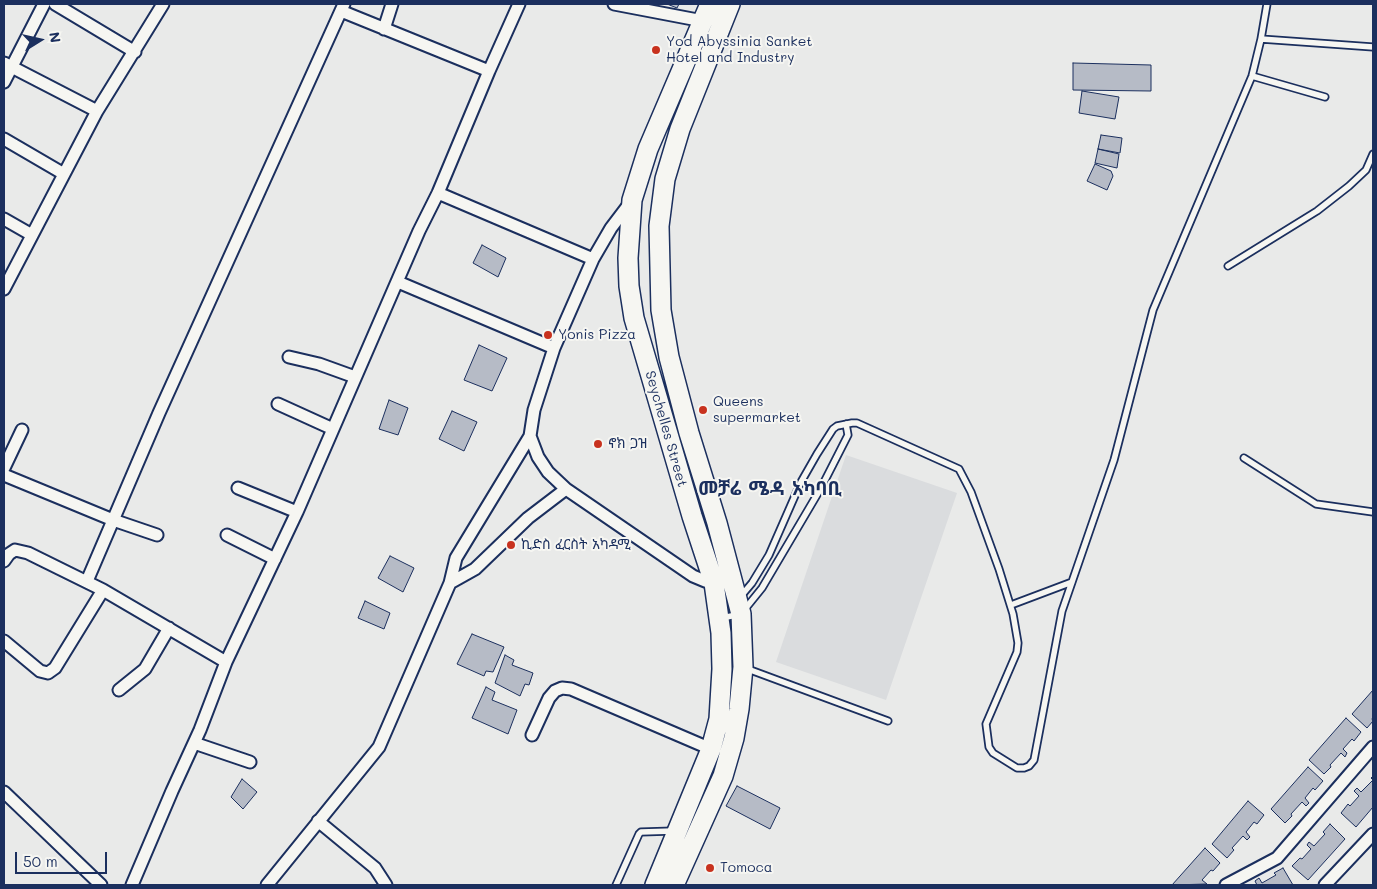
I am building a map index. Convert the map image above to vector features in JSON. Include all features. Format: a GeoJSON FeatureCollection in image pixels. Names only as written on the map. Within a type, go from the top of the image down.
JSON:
{"type":"FeatureCollection","features":[{"type":"Feature","properties":{"kind":"main road","name":"Seychelles Street"},"geometry":{"type":"LineString","coordinates":[[655,885],[711,749],[719,718],[729,604],[714,583],[692,516],[634,318],[628,286],[628,258],[632,200],[648,149],[710,4]]}},
{"type":"Feature","properties":{"kind":"main road","name":"Seychelles Street"},"geometry":{"type":"LineString","coordinates":[[674,885],[723,776],[738,719],[743,667],[707,488],[689,433],[669,357],[661,310],[659,226],[666,179],[680,129],[730,4]]}},
{"type":"Feature","properties":{"kind":"street"},"geometry":{"type":"LineString","coordinates":[[4,82],[8,65],[44,4]]}},
{"type":"Feature","properties":{"kind":"street"},"geometry":{"type":"LineString","coordinates":[[55,4],[135,52]]}},
{"type":"Feature","properties":{"kind":"street"},"geometry":{"type":"LineString","coordinates":[[4,289],[98,111],[163,4]]}},
{"type":"Feature","properties":{"kind":"street"},"geometry":{"type":"LineString","coordinates":[[384,29],[392,4]]}},
{"type":"Feature","properties":{"kind":"street"},"geometry":{"type":"LineString","coordinates":[[132,885],[194,743],[226,662],[297,512],[519,4]]}},
{"type":"Feature","properties":{"kind":"street"},"geometry":{"type":"LineString","coordinates":[[614,4],[703,21]]}},
{"type":"Feature","properties":{"kind":"street"},"geometry":{"type":"LineString","coordinates":[[87,581],[206,308],[342,8],[384,29],[489,71]]}},
{"type":"Feature","properties":{"kind":"street"},"geometry":{"type":"LineString","coordinates":[[8,65],[98,111]]}},
{"type":"Feature","properties":{"kind":"street"},"geometry":{"type":"LineString","coordinates":[[4,139],[64,174]]}},
{"type":"Feature","properties":{"kind":"street"},"geometry":{"type":"LineString","coordinates":[[438,193],[593,259]]}},
{"type":"Feature","properties":{"kind":"street"},"geometry":{"type":"LineString","coordinates":[[267,885],[379,747],[450,583],[456,558],[530,436],[534,410],[554,348],[593,259],[611,228],[632,200]]}},
{"type":"Feature","properties":{"kind":"street"},"geometry":{"type":"LineString","coordinates":[[4,219],[32,235]]}},
{"type":"Feature","properties":{"kind":"street"},"geometry":{"type":"LineString","coordinates":[[398,282],[554,348]]}},
{"type":"Feature","properties":{"kind":"street"},"geometry":{"type":"LineString","coordinates":[[289,358],[319,364],[356,377]]}},
{"type":"Feature","properties":{"kind":"street"},"geometry":{"type":"LineString","coordinates":[[278,404],[333,429]]}},
{"type":"Feature","properties":{"kind":"street"},"geometry":{"type":"LineString","coordinates":[[4,468],[22,430]]}},
{"type":"Feature","properties":{"kind":"street"},"geometry":{"type":"LineString","coordinates":[[530,436],[538,457],[548,472],[566,489],[693,576],[714,583]]}},
{"type":"Feature","properties":{"kind":"street"},"geometry":{"type":"LineString","coordinates":[[4,475],[113,520],[158,535]]}},
{"type":"Feature","properties":{"kind":"street"},"geometry":{"type":"LineString","coordinates":[[238,488],[297,512]]}},
{"type":"Feature","properties":{"kind":"street"},"geometry":{"type":"LineString","coordinates":[[450,583],[475,569],[528,518],[566,489]]}},
{"type":"Feature","properties":{"kind":"street"},"geometry":{"type":"LineString","coordinates":[[227,535],[275,559]]}},
{"type":"Feature","properties":{"kind":"street"},"geometry":{"type":"LineString","coordinates":[[4,561],[15,550],[28,554],[87,581],[226,662]]}},
{"type":"Feature","properties":{"kind":"street"},"geometry":{"type":"LineString","coordinates":[[4,641],[40,671],[48,673],[55,668],[103,590]]}},
{"type":"Feature","properties":{"kind":"street"},"geometry":{"type":"LineString","coordinates":[[119,690],[145,669],[168,628]]}},
{"type":"Feature","properties":{"kind":"street"},"geometry":{"type":"LineString","coordinates":[[532,735],[549,698],[555,691],[562,688],[571,689],[711,749]]}},
{"type":"Feature","properties":{"kind":"street"},"geometry":{"type":"LineString","coordinates":[[194,743],[250,762]]}},
{"type":"Feature","properties":{"kind":"street"},"geometry":{"type":"LineString","coordinates":[[1226,885],[1277,858],[1373,747]]}},
{"type":"Feature","properties":{"kind":"street"},"geometry":{"type":"LineString","coordinates":[[4,792],[100,885]]}},
{"type":"Feature","properties":{"kind":"street"},"geometry":{"type":"LineString","coordinates":[[318,821],[375,868],[386,885]]}},
{"type":"Feature","properties":{"kind":"street"},"geometry":{"type":"LineString","coordinates":[[1325,885],[1373,834]]}},
{"type":"Feature","properties":{"kind":"lane"},"geometry":{"type":"LineString","coordinates":[[729,604],[752,583],[769,555],[801,482],[833,429],[837,426],[857,423],[959,469],[971,492],[1011,605],[1018,643],[986,724],[987,740],[993,753],[1017,768],[1029,766],[1034,760],[1062,611],[1114,460],[1153,310],[1252,76],[1268,4]]}},
{"type":"Feature","properties":{"kind":"lane"},"geometry":{"type":"LineString","coordinates":[[1261,39],[1373,47]]}},
{"type":"Feature","properties":{"kind":"lane"},"geometry":{"type":"LineString","coordinates":[[1252,76],[1325,96]]}},
{"type":"Feature","properties":{"kind":"lane"},"geometry":{"type":"LineString","coordinates":[[1228,266],[1317,212],[1366,170],[1373,154]]}},
{"type":"Feature","properties":{"kind":"lane"},"geometry":{"type":"LineString","coordinates":[[729,604],[762,588],[821,488],[848,435],[846,424]]}},
{"type":"Feature","properties":{"kind":"lane"},"geometry":{"type":"LineString","coordinates":[[1244,458],[1316,504],[1373,512]]}},
{"type":"Feature","properties":{"kind":"lane"},"geometry":{"type":"LineString","coordinates":[[1011,605],[1072,582]]}},
{"type":"Feature","properties":{"kind":"lane"},"geometry":{"type":"LineString","coordinates":[[743,667],[888,720]]}},
{"type":"Feature","properties":{"kind":"lane"},"geometry":{"type":"LineString","coordinates":[[616,885],[641,832],[678,831]]}},
{"type":"Feature","properties":{"kind":"shaded area"},"geometry":{"type":"Polygon","coordinates":[[[846,455],[957,493],[886,700],[776,662],[846,455]]]}},
{"type":"Feature","properties":{"kind":"building"},"geometry":{"type":"Polygon","coordinates":[[[667,4],[679,4],[677,8],[667,4]]]}},
{"type":"Feature","properties":{"kind":"building"},"geometry":{"type":"Polygon","coordinates":[[[1073,63],[1151,65],[1151,91],[1073,90],[1073,63]]]}},
{"type":"Feature","properties":{"kind":"building"},"geometry":{"type":"Polygon","coordinates":[[[1082,91],[1119,97],[1115,119],[1079,113],[1082,91]]]}},
{"type":"Feature","properties":{"kind":"building"},"geometry":{"type":"Polygon","coordinates":[[[1101,135],[1122,138],[1120,153],[1098,149],[1101,135]]]}},
{"type":"Feature","properties":{"kind":"building"},"geometry":{"type":"Polygon","coordinates":[[[1098,149],[1119,154],[1117,168],[1095,163],[1098,149]]]}},
{"type":"Feature","properties":{"kind":"building"},"geometry":{"type":"Polygon","coordinates":[[[1095,164],[1111,171],[1113,176],[1107,190],[1087,181],[1095,164]]]}},
{"type":"Feature","properties":{"kind":"building"},"geometry":{"type":"Polygon","coordinates":[[[482,245],[506,258],[498,277],[473,263],[482,245]]]}},
{"type":"Feature","properties":{"kind":"building"},"geometry":{"type":"Polygon","coordinates":[[[479,345],[507,358],[492,391],[464,380],[479,345]]]}},
{"type":"Feature","properties":{"kind":"building"},"geometry":{"type":"Polygon","coordinates":[[[389,400],[408,408],[398,435],[379,429],[389,400]]]}},
{"type":"Feature","properties":{"kind":"building"},"geometry":{"type":"Polygon","coordinates":[[[452,411],[477,422],[464,451],[439,439],[452,411]]]}},
{"type":"Feature","properties":{"kind":"building"},"geometry":{"type":"Polygon","coordinates":[[[390,556],[414,568],[403,592],[378,578],[390,556]]]}},
{"type":"Feature","properties":{"kind":"building"},"geometry":{"type":"Polygon","coordinates":[[[365,601],[390,613],[384,629],[358,618],[365,601]]]}},
{"type":"Feature","properties":{"kind":"building"},"geometry":{"type":"Polygon","coordinates":[[[472,634],[504,647],[493,672],[486,671],[484,676],[457,664],[472,634]]]}},
{"type":"Feature","properties":{"kind":"building"},"geometry":{"type":"Polygon","coordinates":[[[505,655],[514,660],[512,665],[533,673],[529,685],[525,684],[520,696],[495,683],[505,655]]]}},
{"type":"Feature","properties":{"kind":"building"},"geometry":{"type":"Polygon","coordinates":[[[486,687],[495,692],[492,700],[517,710],[508,734],[472,718],[486,687]]]}},
{"type":"Feature","properties":{"kind":"building"},"geometry":{"type":"Polygon","coordinates":[[[1373,690],[1373,721],[1367,728],[1352,714],[1373,690]]]}},
{"type":"Feature","properties":{"kind":"building"},"geometry":{"type":"Polygon","coordinates":[[[1346,718],[1361,732],[1354,741],[1352,739],[1343,749],[1347,753],[1345,757],[1341,753],[1324,774],[1309,760],[1346,718]]]}},
{"type":"Feature","properties":{"kind":"building"},"geometry":{"type":"Polygon","coordinates":[[[1308,767],[1323,781],[1315,790],[1313,788],[1305,798],[1309,803],[1306,806],[1302,802],[1285,823],[1271,809],[1308,767]]]}},
{"type":"Feature","properties":{"kind":"building"},"geometry":{"type":"Polygon","coordinates":[[[242,779],[257,792],[243,809],[231,797],[242,779]]]}},
{"type":"Feature","properties":{"kind":"building"},"geometry":{"type":"Polygon","coordinates":[[[1373,780],[1373,807],[1356,827],[1341,813],[1348,804],[1350,806],[1359,796],[1354,791],[1357,788],[1361,792],[1373,780]]]}},
{"type":"Feature","properties":{"kind":"building"},"geometry":{"type":"Polygon","coordinates":[[[737,786],[780,808],[770,829],[726,806],[737,786]]]}},
{"type":"Feature","properties":{"kind":"building"},"geometry":{"type":"Polygon","coordinates":[[[1248,801],[1264,815],[1257,824],[1254,822],[1246,832],[1250,837],[1247,840],[1243,836],[1232,848],[1234,850],[1227,858],[1212,844],[1248,801]]]}},
{"type":"Feature","properties":{"kind":"building"},"geometry":{"type":"Polygon","coordinates":[[[1330,824],[1345,839],[1308,880],[1292,866],[1311,849],[1307,845],[1309,842],[1314,846],[1325,834],[1323,832],[1330,824]]]}},
{"type":"Feature","properties":{"kind":"building"},"geometry":{"type":"Polygon","coordinates":[[[1205,848],[1220,863],[1202,880],[1207,884],[1172,885],[1205,848]]]}},
{"type":"Feature","properties":{"kind":"building"},"geometry":{"type":"Polygon","coordinates":[[[1283,868],[1293,885],[1257,885],[1255,881],[1259,878],[1262,883],[1276,875],[1274,873],[1283,868]]]}},
{"type":"Feature","properties":{"kind":"place","name":"Yod Abyssinia Sanket Hotel and Industry"},"geometry":{"type":"Point","coordinates":[656,50]}},
{"type":"Feature","properties":{"kind":"place","name":"Yonis Pizza"},"geometry":{"type":"Point","coordinates":[548,335]}},
{"type":"Feature","properties":{"kind":"place","name":"Queens supermarket"},"geometry":{"type":"Point","coordinates":[703,410]}},
{"type":"Feature","properties":{"kind":"place","name":"ኖክ ጋዝ"},"geometry":{"type":"Point","coordinates":[598,444]}},
{"type":"Feature","properties":{"kind":"place","name":"ኪድስ ፈርስት አካዳሚ"},"geometry":{"type":"Point","coordinates":[511,545]}},
{"type":"Feature","properties":{"kind":"place","name":"Tomoca"},"geometry":{"type":"Point","coordinates":[710,868]}},
{"type":"Feature","properties":{"kind":"district","name":"መቻሬ ሜዳ አካባቢ"},"geometry":{"type":"Point","coordinates":[770,489]}}]}
